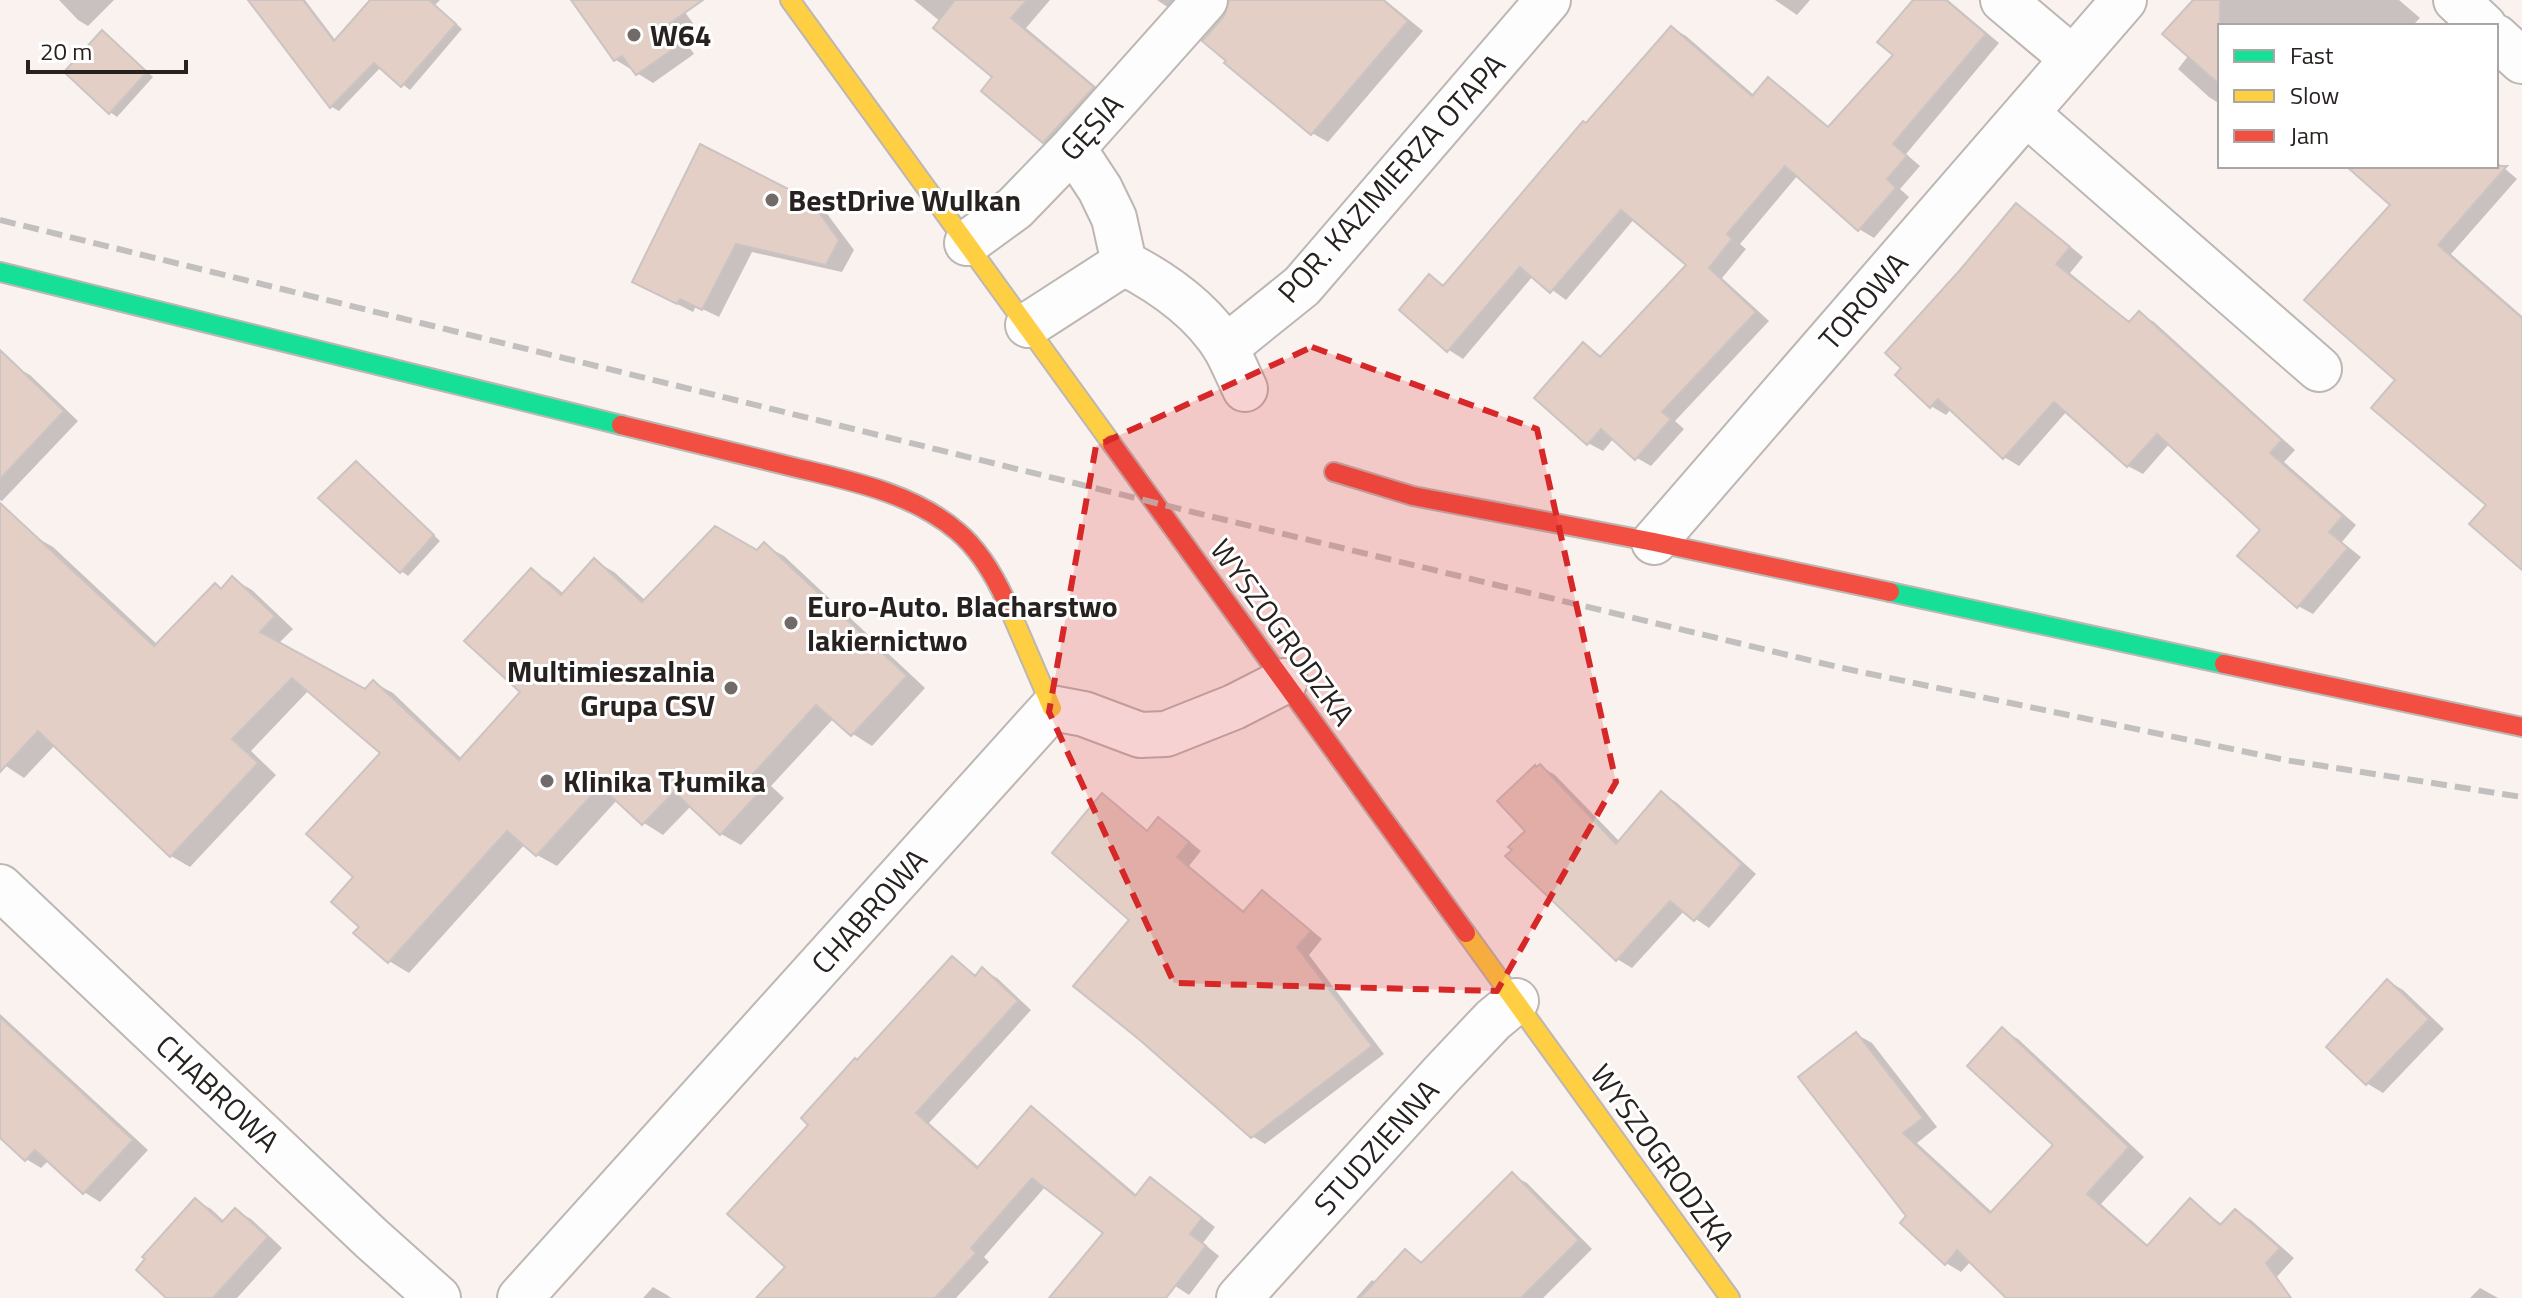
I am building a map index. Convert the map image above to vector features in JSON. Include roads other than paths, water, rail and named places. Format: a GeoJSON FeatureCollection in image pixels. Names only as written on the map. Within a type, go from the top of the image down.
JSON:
{"type":"FeatureCollection","features":[{"type":"Feature","properties":{"kind":"street","name":"WYSZOGRODZKA"},"geometry":{"type":"LineString","coordinates":[[790,0],[1730,1298]]}},
{"type":"Feature","properties":{"kind":"street","name":"GĘSIA"},"geometry":{"type":"LineString","coordinates":[[967,243],[1015,208],[1205,0]]}},
{"type":"Feature","properties":{"kind":"street","name":"POR. KAZIMIERZA OTAPA"},"geometry":{"type":"LineString","coordinates":[[1225,348],[1302,286],[1548,0]]}},
{"type":"Feature","properties":{"kind":"street"},"geometry":{"type":"LineString","coordinates":[[2003,0],[2072,58]]}},
{"type":"Feature","properties":{"kind":"street","name":"TOROWA"},"geometry":{"type":"LineString","coordinates":[[1654,542],[2124,0]]}},
{"type":"Feature","properties":{"kind":"street"},"geometry":{"type":"LineString","coordinates":[[2456,0],[2482,24]]}},
{"type":"Feature","properties":{"kind":"street"},"geometry":{"type":"LineString","coordinates":[[2498,39],[2522,61]]}},
{"type":"Feature","properties":{"kind":"street"},"geometry":{"type":"LineString","coordinates":[[2026,113],[2319,369]]}},
{"type":"Feature","properties":{"kind":"street"},"geometry":{"type":"LineString","coordinates":[[1073,148],[1100,189],[1114,218],[1124,263],[1160,282],[1194,311],[1225,348],[1245,389]]}},
{"type":"Feature","properties":{"kind":"street"},"geometry":{"type":"LineString","coordinates":[[1028,325],[1124,263]]}},
{"type":"Feature","properties":{"kind":"street"},"geometry":{"type":"LineString","coordinates":[[0,272],[866,485],[926,510],[959,532],[979,552],[996,581],[1052,708],[1084,714],[1140,735],[1166,734],[1234,707],[1285,681]]}},
{"type":"Feature","properties":{"kind":"street"},"geometry":{"type":"LineString","coordinates":[[1334,472],[1413,496],[1654,542],[2522,727]]}},
{"type":"Feature","properties":{"kind":"street","name":"CHABROWA"},"geometry":{"type":"LineString","coordinates":[[520,1298],[1052,708]]}},
{"type":"Feature","properties":{"kind":"street","name":"CHABROWA"},"geometry":{"type":"LineString","coordinates":[[0,887],[438,1298]]}},
{"type":"Feature","properties":{"kind":"street","name":"STUDZIENNA"},"geometry":{"type":"LineString","coordinates":[[1239,1298],[1442,1074],[1493,1020],[1516,1001]]}},
{"type":"Feature","properties":{"kind":"railway"},"geometry":{"type":"LineString","coordinates":[[0,220],[1842,668],[2285,760],[2522,797]]}},
{"type":"Feature","properties":{"kind":"place","name":"W64"},"geometry":{"type":"Point","coordinates":[634,35]}},
{"type":"Feature","properties":{"kind":"place","name":"BestDrive Wulkan"},"geometry":{"type":"Point","coordinates":[772,200]}},
{"type":"Feature","properties":{"kind":"place","name":"Euro-Auto. Blacharstwo lakiernictwo"},"geometry":{"type":"Point","coordinates":[791,623]}},
{"type":"Feature","properties":{"kind":"place","name":"Multimieszalnia Grupa CSV"},"geometry":{"type":"Point","coordinates":[731,688]}},
{"type":"Feature","properties":{"kind":"place","name":"Klinika Tłumika"},"geometry":{"type":"Point","coordinates":[547,781]}}]}
